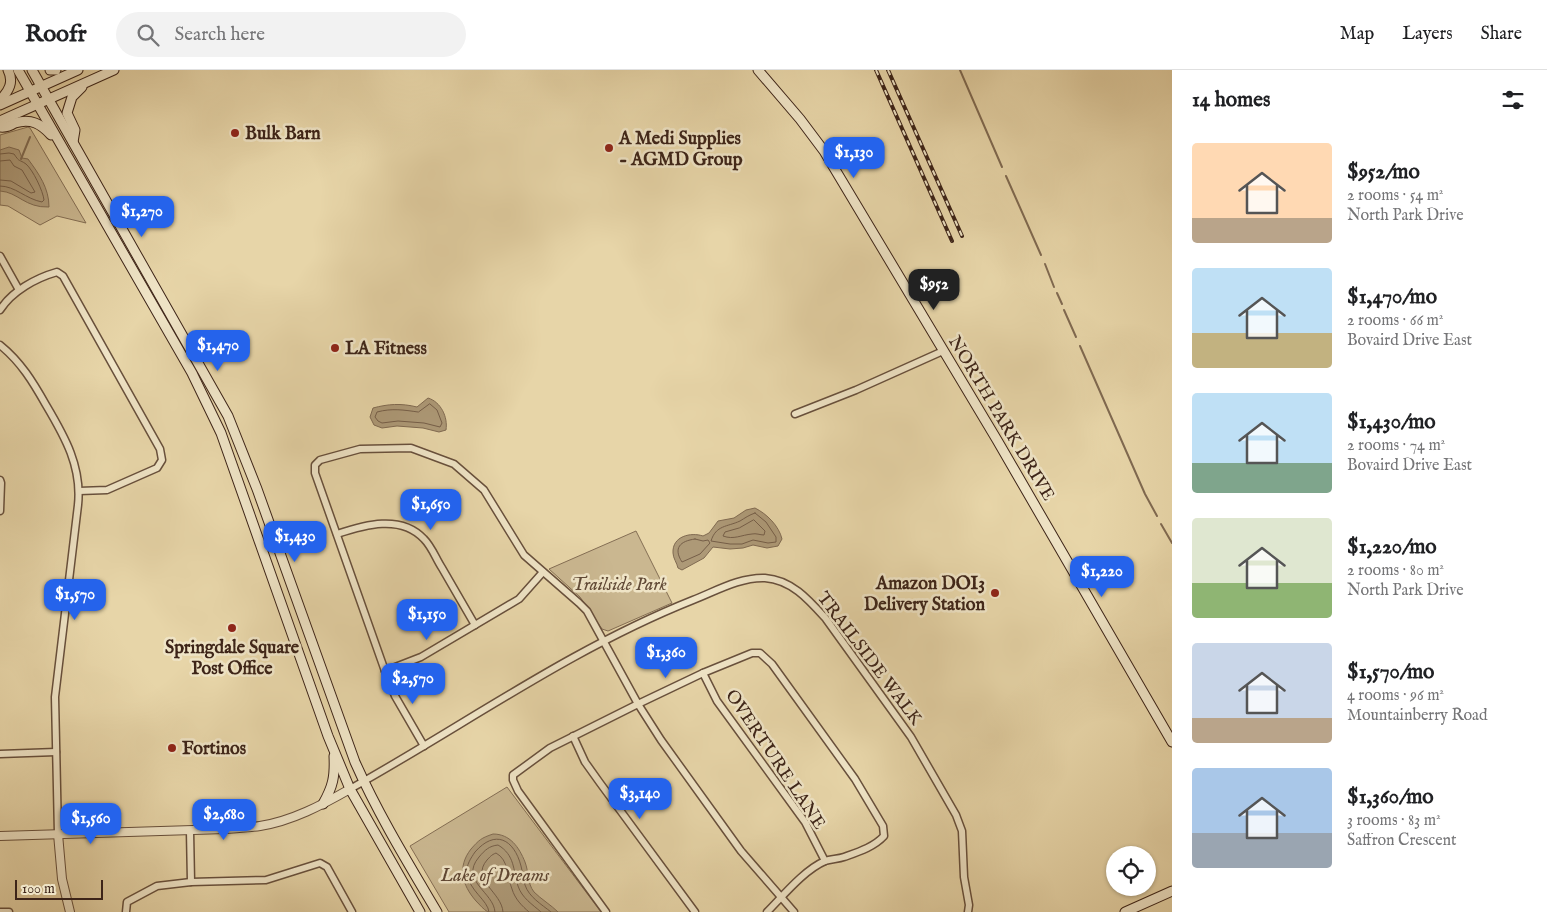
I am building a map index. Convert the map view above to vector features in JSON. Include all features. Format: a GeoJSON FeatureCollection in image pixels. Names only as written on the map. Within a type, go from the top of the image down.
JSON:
{"type":"FeatureCollection","features":[{"type":"Feature","properties":{"kind":"main road"},"geometry":{"type":"LineString","coordinates":[[0,100],[9,90],[11,84],[11,76],[8,70]]}},
{"type":"Feature","properties":{"kind":"main road"},"geometry":{"type":"LineString","coordinates":[[18,70],[202,392],[221,433],[242,487],[334,749],[350,789],[420,912]]}},
{"type":"Feature","properties":{"kind":"main road"},"geometry":{"type":"LineString","coordinates":[[32,70],[222,402],[257,489],[333,706],[363,781],[405,859],[437,912]]}},
{"type":"Feature","properties":{"kind":"main road"},"geometry":{"type":"LineString","coordinates":[[50,70],[56,70]]}},
{"type":"Feature","properties":{"kind":"main road"},"geometry":{"type":"LineString","coordinates":[[0,105],[78,70]]}},
{"type":"Feature","properties":{"kind":"main road"},"geometry":{"type":"LineString","coordinates":[[0,121],[114,70]]}},
{"type":"Feature","properties":{"kind":"main road","name":"NORTH PARK DRIVE"},"geometry":{"type":"LineString","coordinates":[[758,70],[800,119],[824,151],[1005,454],[1172,742]]}},
{"type":"Feature","properties":{"kind":"main road"},"geometry":{"type":"LineString","coordinates":[[72,142],[75,130],[67,113],[68,105],[72,97],[89,81]]}},
{"type":"Feature","properties":{"kind":"main road"},"geometry":{"type":"LineString","coordinates":[[0,127],[5,128],[25,121],[38,123],[62,148]]}},
{"type":"Feature","properties":{"kind":"main road"},"geometry":{"type":"LineString","coordinates":[[242,487],[257,489]]}},
{"type":"Feature","properties":{"kind":"main road"},"geometry":{"type":"LineString","coordinates":[[323,804],[335,774],[334,749]]}},
{"type":"Feature","properties":{"kind":"main road"},"geometry":{"type":"LineString","coordinates":[[1125,912],[1172,891]]}},
{"type":"Feature","properties":{"kind":"street"},"geometry":{"type":"LineString","coordinates":[[0,256],[19,290]]}},
{"type":"Feature","properties":{"kind":"street"},"geometry":{"type":"LineString","coordinates":[[0,310],[19,290],[48,274],[57,272],[63,276],[160,448],[162,460],[157,468],[107,490],[79,491]]}},
{"type":"Feature","properties":{"kind":"street"},"geometry":{"type":"LineString","coordinates":[[0,345],[28,373],[66,438],[76,468],[79,491],[55,697],[58,834],[62,879],[70,912]]}},
{"type":"Feature","properties":{"kind":"street"},"geometry":{"type":"LineString","coordinates":[[795,414],[856,390],[943,351]]}},
{"type":"Feature","properties":{"kind":"street"},"geometry":{"type":"LineString","coordinates":[[424,746],[395,696],[385,671],[315,474],[316,465],[320,460],[360,449],[411,448],[454,464],[471,477],[484,490],[524,555],[583,607],[638,704],[661,740],[740,851],[794,912]]}},
{"type":"Feature","properties":{"kind":"street"},"geometry":{"type":"LineString","coordinates":[[0,480],[0,512]]}},
{"type":"Feature","properties":{"kind":"street"},"geometry":{"type":"LineString","coordinates":[[337,534],[360,526],[374,524],[400,524],[412,530],[424,538],[475,626]]}},
{"type":"Feature","properties":{"kind":"street"},"geometry":{"type":"LineString","coordinates":[[385,671],[421,657],[519,599],[543,572]]}},
{"type":"Feature","properties":{"kind":"street","name":"TRAILSIDE WALK"},"geometry":{"type":"LineString","coordinates":[[350,789],[552,668],[632,626],[746,579],[766,578],[796,588],[810,601],[826,619],[911,737],[956,815],[962,831],[964,877],[966,897],[969,905],[968,912]]}},
{"type":"Feature","properties":{"kind":"street"},"geometry":{"type":"LineString","coordinates":[[606,912],[518,791],[512,780],[513,775],[520,768],[550,748],[573,736],[703,673],[752,653],[763,654],[772,664],[855,779],[883,826],[884,836],[878,843],[866,849],[826,861],[811,869],[767,912]]}},
{"type":"Feature","properties":{"kind":"street","name":"OVERTURE LANE"},"geometry":{"type":"LineString","coordinates":[[703,673],[717,701],[805,822],[826,861]]}},
{"type":"Feature","properties":{"kind":"street"},"geometry":{"type":"LineString","coordinates":[[573,736],[585,762],[695,912]]}},
{"type":"Feature","properties":{"kind":"street"},"geometry":{"type":"LineString","coordinates":[[0,754],[56,752]]}},
{"type":"Feature","properties":{"kind":"street"},"geometry":{"type":"LineString","coordinates":[[0,836],[225,830],[263,826],[323,804],[350,789]]}},
{"type":"Feature","properties":{"kind":"street"},"geometry":{"type":"LineString","coordinates":[[190,831],[191,882]]}},
{"type":"Feature","properties":{"kind":"street"},"geometry":{"type":"LineString","coordinates":[[126,912],[127,902],[157,886],[191,882],[266,880],[320,863],[327,867],[352,912]]}},
{"type":"Feature","properties":{"kind":"street"},"geometry":{"type":"LineString","coordinates":[[0,912],[9,912]]}},
{"type":"Feature","properties":{"kind":"green space"},"geometry":{"type":"Polygon","coordinates":[[[28,127],[86,223],[57,216],[40,225],[8,206],[0,205],[0,135],[28,127]]]}},
{"type":"Feature","properties":{"kind":"green space","name":"Trailside Park"},"geometry":{"type":"Polygon","coordinates":[[[636,531],[672,603],[608,631],[602,629],[580,597],[549,569],[636,531]]]}},
{"type":"Feature","properties":{"kind":"green space"},"geometry":{"type":"Polygon","coordinates":[[[507,787],[601,912],[449,912],[410,846],[507,787]]]}},
{"type":"Feature","properties":{"kind":"water"},"geometry":{"type":"Polygon","coordinates":[[[9,147],[19,150],[22,158],[28,159],[36,170],[45,187],[49,207],[34,205],[12,194],[0,191],[0,150],[9,147]]]}},
{"type":"Feature","properties":{"kind":"water"},"geometry":{"type":"Polygon","coordinates":[[[428,398],[437,403],[443,411],[446,420],[446,430],[439,432],[423,428],[397,426],[382,428],[374,425],[370,417],[373,408],[395,404],[417,407],[428,398]]]}},
{"type":"Feature","properties":{"kind":"water"},"geometry":{"type":"Polygon","coordinates":[[[755,508],[768,517],[775,525],[782,539],[778,546],[767,548],[753,545],[730,549],[713,547],[704,558],[682,570],[678,568],[673,553],[679,539],[688,535],[703,536],[709,533],[718,521],[734,518],[746,510],[755,508]]]}},
{"type":"Feature","properties":{"kind":"water","name":"Lake of Dreams"},"geometry":{"type":"Polygon","coordinates":[[[493,834],[504,836],[513,842],[525,862],[532,889],[558,912],[488,912],[471,895],[463,876],[464,862],[476,843],[493,834]]]}},
{"type":"Feature","properties":{"kind":"waterway"},"geometry":{"type":"LineString","coordinates":[[960,70],[1002,167]]}},
{"type":"Feature","properties":{"kind":"waterway"},"geometry":{"type":"LineString","coordinates":[[21,159],[30,137]]}},
{"type":"Feature","properties":{"kind":"waterway"},"geometry":{"type":"LineString","coordinates":[[1006,176],[1041,255]]}},
{"type":"Feature","properties":{"kind":"waterway"},"geometry":{"type":"LineString","coordinates":[[1045,264],[1054,287]]}},
{"type":"Feature","properties":{"kind":"waterway"},"geometry":{"type":"LineString","coordinates":[[1057,293],[1062,304]]}},
{"type":"Feature","properties":{"kind":"waterway"},"geometry":{"type":"LineString","coordinates":[[1064,310],[1076,337]]}},
{"type":"Feature","properties":{"kind":"waterway"},"geometry":{"type":"LineString","coordinates":[[1080,346],[1145,494],[1157,516]]}},
{"type":"Feature","properties":{"kind":"waterway"},"geometry":{"type":"LineString","coordinates":[[1161,524],[1172,543]]}},
{"type":"Feature","properties":{"kind":"railway"},"geometry":{"type":"LineString","coordinates":[[876,70],[952,241]]}},
{"type":"Feature","properties":{"kind":"railway"},"geometry":{"type":"LineString","coordinates":[[888,70],[962,236]]}},
{"type":"Feature","properties":{"kind":"place","name":"Bulk Barn"},"geometry":{"type":"Point","coordinates":[235,133]}},
{"type":"Feature","properties":{"kind":"place","name":"A Medi Supplies - AGMD Group"},"geometry":{"type":"Point","coordinates":[609,148]}},
{"type":"Feature","properties":{"kind":"place","name":"LA Fitness"},"geometry":{"type":"Point","coordinates":[335,348]}},
{"type":"Feature","properties":{"kind":"place","name":"Amazon DOI3 Delivery Station"},"geometry":{"type":"Point","coordinates":[995,593]}},
{"type":"Feature","properties":{"kind":"place","name":"Springdale Square Post Office"},"geometry":{"type":"Point","coordinates":[232,628]}},
{"type":"Feature","properties":{"kind":"place","name":"Fortinos"},"geometry":{"type":"Point","coordinates":[172,748]}}]}
